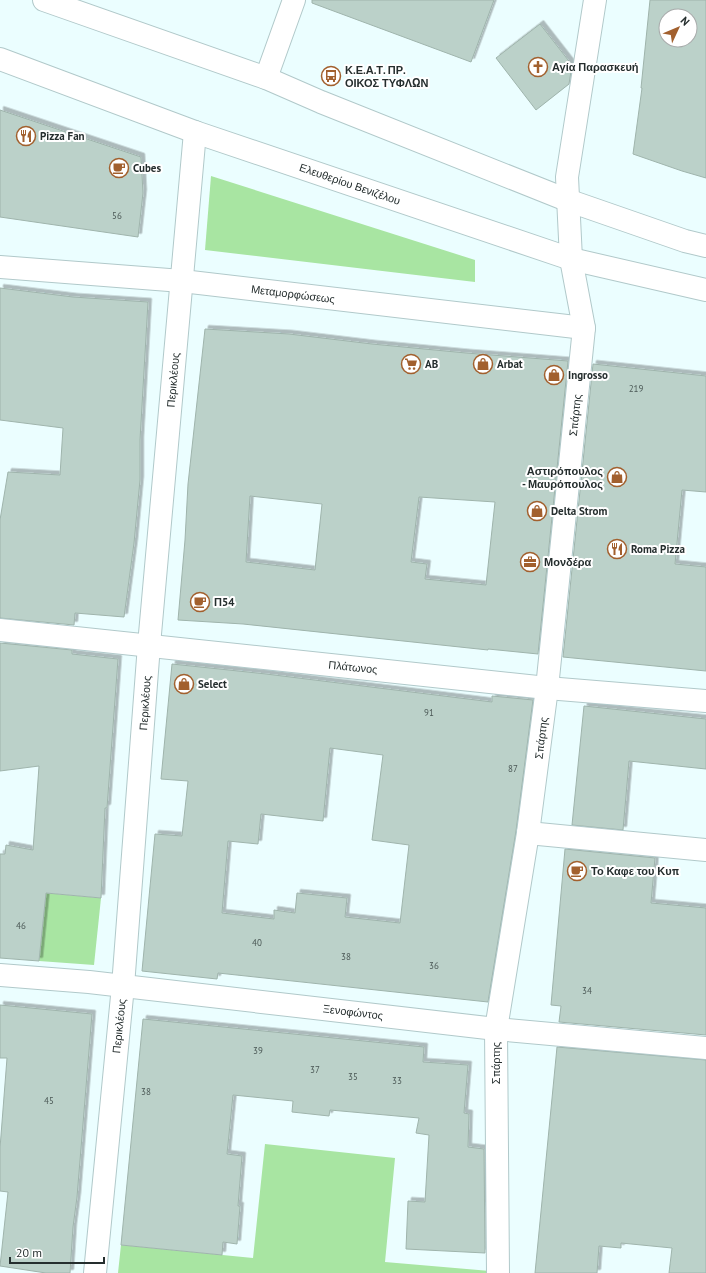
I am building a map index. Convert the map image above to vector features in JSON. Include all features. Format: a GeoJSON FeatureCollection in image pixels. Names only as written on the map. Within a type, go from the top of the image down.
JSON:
{"type":"FeatureCollection","features":[{"type":"Feature","properties":{"kind":"street"},"geometry":{"type":"LineString","coordinates":[[44,0],[266,78],[321,102],[567,200],[685,241],[706,246]]}},
{"type":"Feature","properties":{"kind":"street"},"geometry":{"type":"LineString","coordinates":[[266,78],[294,0]]}},
{"type":"Feature","properties":{"kind":"street","name":"Σπάρτης"},"geometry":{"type":"LineString","coordinates":[[498,1273],[496,1029],[528,832],[547,688],[584,328],[571,259],[566,177],[595,0]]}},
{"type":"Feature","properties":{"kind":"street","name":"Ελευθερίου Βενιζέλου"},"geometry":{"type":"LineString","coordinates":[[0,59],[195,132],[571,259],[706,290]]}},
{"type":"Feature","properties":{"kind":"street","name":"Περικλέους"},"geometry":{"type":"LineString","coordinates":[[95,1273],[123,986],[149,645],[195,132]]}},
{"type":"Feature","properties":{"kind":"street","name":"Μεταμορφώσεως"},"geometry":{"type":"LineString","coordinates":[[0,267],[182,281],[584,328]]}},
{"type":"Feature","properties":{"kind":"street","name":"Πλάτωνος"},"geometry":{"type":"LineString","coordinates":[[0,630],[547,688],[706,701]]}},
{"type":"Feature","properties":{"kind":"street"},"geometry":{"type":"LineString","coordinates":[[528,832],[706,850]]}},
{"type":"Feature","properties":{"kind":"street","name":"Ξενοφώντος"},"geometry":{"type":"LineString","coordinates":[[0,976],[123,986],[496,1029],[706,1048]]}},
{"type":"Feature","properties":{"kind":"green space"},"geometry":{"type":"Polygon","coordinates":[[[211,176],[475,260],[475,282],[205,250],[211,176]]]}},
{"type":"Feature","properties":{"kind":"green space"},"geometry":{"type":"Polygon","coordinates":[[[46,893],[101,898],[94,965],[39,961],[46,893]]]}},
{"type":"Feature","properties":{"kind":"green space"},"geometry":{"type":"Polygon","coordinates":[[[265,1144],[395,1158],[385,1262],[490,1271],[490,1273],[118,1273],[121,1245],[253,1258],[265,1144]]]}},
{"type":"Feature","properties":{"kind":"building"},"geometry":{"type":"Polygon","coordinates":[[[312,0],[494,0],[471,62],[312,3],[312,0]]]}},
{"type":"Feature","properties":{"kind":"building"},"geometry":{"type":"Polygon","coordinates":[[[650,0],[706,0],[706,178],[633,154],[642,88],[650,0]]]}},
{"type":"Feature","properties":{"kind":"building","name":"Αγία Παρασκευή"},"geometry":{"type":"Polygon","coordinates":[[[540,24],[572,65],[569,84],[536,110],[496,58],[540,24]]]}},
{"type":"Feature","properties":{"kind":"building"},"geometry":{"type":"Polygon","coordinates":[[[0,110],[141,157],[143,193],[138,237],[0,217],[0,110]]]}},
{"type":"Feature","properties":{"kind":"building"},"geometry":{"type":"Polygon","coordinates":[[[0,288],[73,297],[148,302],[140,440],[140,480],[134,543],[124,617],[75,613],[74,625],[0,618],[0,520],[8,472],[60,475],[63,428],[0,420],[0,288]]]}},
{"type":"Feature","properties":{"kind":"building"},"geometry":{"type":"Polygon","coordinates":[[[205,329],[289,334],[372,344],[568,361],[538,654],[243,624],[178,620],[188,484],[205,329]],[[250,496],[246,562],[315,570],[322,504],[250,496]],[[419,497],[411,562],[427,564],[425,579],[486,585],[495,502],[419,497]]]}},
{"type":"Feature","properties":{"kind":"building"},"geometry":{"type":"Polygon","coordinates":[[[593,364],[706,376],[706,492],[682,490],[675,564],[706,567],[706,671],[563,657],[593,364]]]}},
{"type":"Feature","properties":{"kind":"building"},"geometry":{"type":"Polygon","coordinates":[[[0,643],[72,650],[72,654],[118,659],[107,808],[105,808],[101,898],[46,893],[39,961],[0,958],[0,854],[5,854],[6,845],[33,850],[39,766],[0,771],[0,643]]]}},
{"type":"Feature","properties":{"kind":"building"},"geometry":{"type":"Polygon","coordinates":[[[172,664],[492,702],[492,696],[533,700],[516,831],[488,1002],[218,973],[217,979],[142,971],[155,834],[182,836],[188,781],[161,779],[172,664]],[[330,748],[323,821],[261,814],[258,844],[228,841],[222,913],[274,919],[274,910],[295,913],[297,893],[347,898],[345,917],[400,923],[409,845],[372,840],[383,755],[330,748]]]}},
{"type":"Feature","properties":{"kind":"building"},"geometry":{"type":"Polygon","coordinates":[[[584,706],[706,719],[706,769],[629,761],[623,830],[572,825],[584,706]]]}},
{"type":"Feature","properties":{"kind":"building"},"geometry":{"type":"Polygon","coordinates":[[[565,849],[655,858],[651,903],[706,908],[706,1035],[559,1022],[561,1006],[551,1005],[565,849]]]}},
{"type":"Feature","properties":{"kind":"building"},"geometry":{"type":"Polygon","coordinates":[[[0,1005],[92,1014],[70,1273],[46,1273],[0,1266],[8,1192],[0,1191],[0,1148],[7,1058],[0,1058],[0,1005]]]}},
{"type":"Feature","properties":{"kind":"building"},"geometry":{"type":"Polygon","coordinates":[[[143,1019],[424,1047],[423,1062],[468,1065],[464,1113],[469,1114],[468,1147],[484,1149],[485,1253],[406,1249],[408,1201],[425,1202],[429,1135],[416,1133],[419,1118],[330,1110],[329,1116],[292,1112],[293,1101],[233,1095],[227,1154],[242,1156],[237,1244],[223,1242],[222,1255],[121,1245],[143,1019]]]}},
{"type":"Feature","properties":{"kind":"building"},"geometry":{"type":"Polygon","coordinates":[[[557,1047],[706,1060],[706,1273],[669,1273],[672,1248],[621,1243],[621,1248],[599,1246],[597,1273],[535,1273],[557,1047]]]}},
{"type":"Feature","properties":{"kind":"place","name":"Αγία Παρασκευή"},"geometry":{"type":"Point","coordinates":[538,67]}},
{"type":"Feature","properties":{"kind":"place","name":"Κ.Ε.Α.Τ. ΠΡ. ΟΙΚΟΣ ΤΥΦΛΩΝ"},"geometry":{"type":"Point","coordinates":[331,76]}},
{"type":"Feature","properties":{"kind":"place","name":"Pizza Fan"},"geometry":{"type":"Point","coordinates":[26,136]}},
{"type":"Feature","properties":{"kind":"place","name":"Cubes"},"geometry":{"type":"Point","coordinates":[119,168]}},
{"type":"Feature","properties":{"kind":"place","name":"AB"},"geometry":{"type":"Point","coordinates":[411,364]}},
{"type":"Feature","properties":{"kind":"place","name":"Arbat"},"geometry":{"type":"Point","coordinates":[483,364]}},
{"type":"Feature","properties":{"kind":"place","name":"Ingrosso"},"geometry":{"type":"Point","coordinates":[554,375]}},
{"type":"Feature","properties":{"kind":"place","name":"Αστιρόπουλος - Μαυρόπουλος"},"geometry":{"type":"Point","coordinates":[617,477]}},
{"type":"Feature","properties":{"kind":"place","name":"Delta Strom"},"geometry":{"type":"Point","coordinates":[537,511]}},
{"type":"Feature","properties":{"kind":"place","name":"Roma Pizza"},"geometry":{"type":"Point","coordinates":[617,549]}},
{"type":"Feature","properties":{"kind":"place","name":"Μονδέρα"},"geometry":{"type":"Point","coordinates":[530,562]}},
{"type":"Feature","properties":{"kind":"place","name":"Π54"},"geometry":{"type":"Point","coordinates":[200,602]}},
{"type":"Feature","properties":{"kind":"place","name":"Select"},"geometry":{"type":"Point","coordinates":[184,684]}},
{"type":"Feature","properties":{"kind":"place","name":"Το Καφε του Κυπ"},"geometry":{"type":"Point","coordinates":[577,871]}}]}
